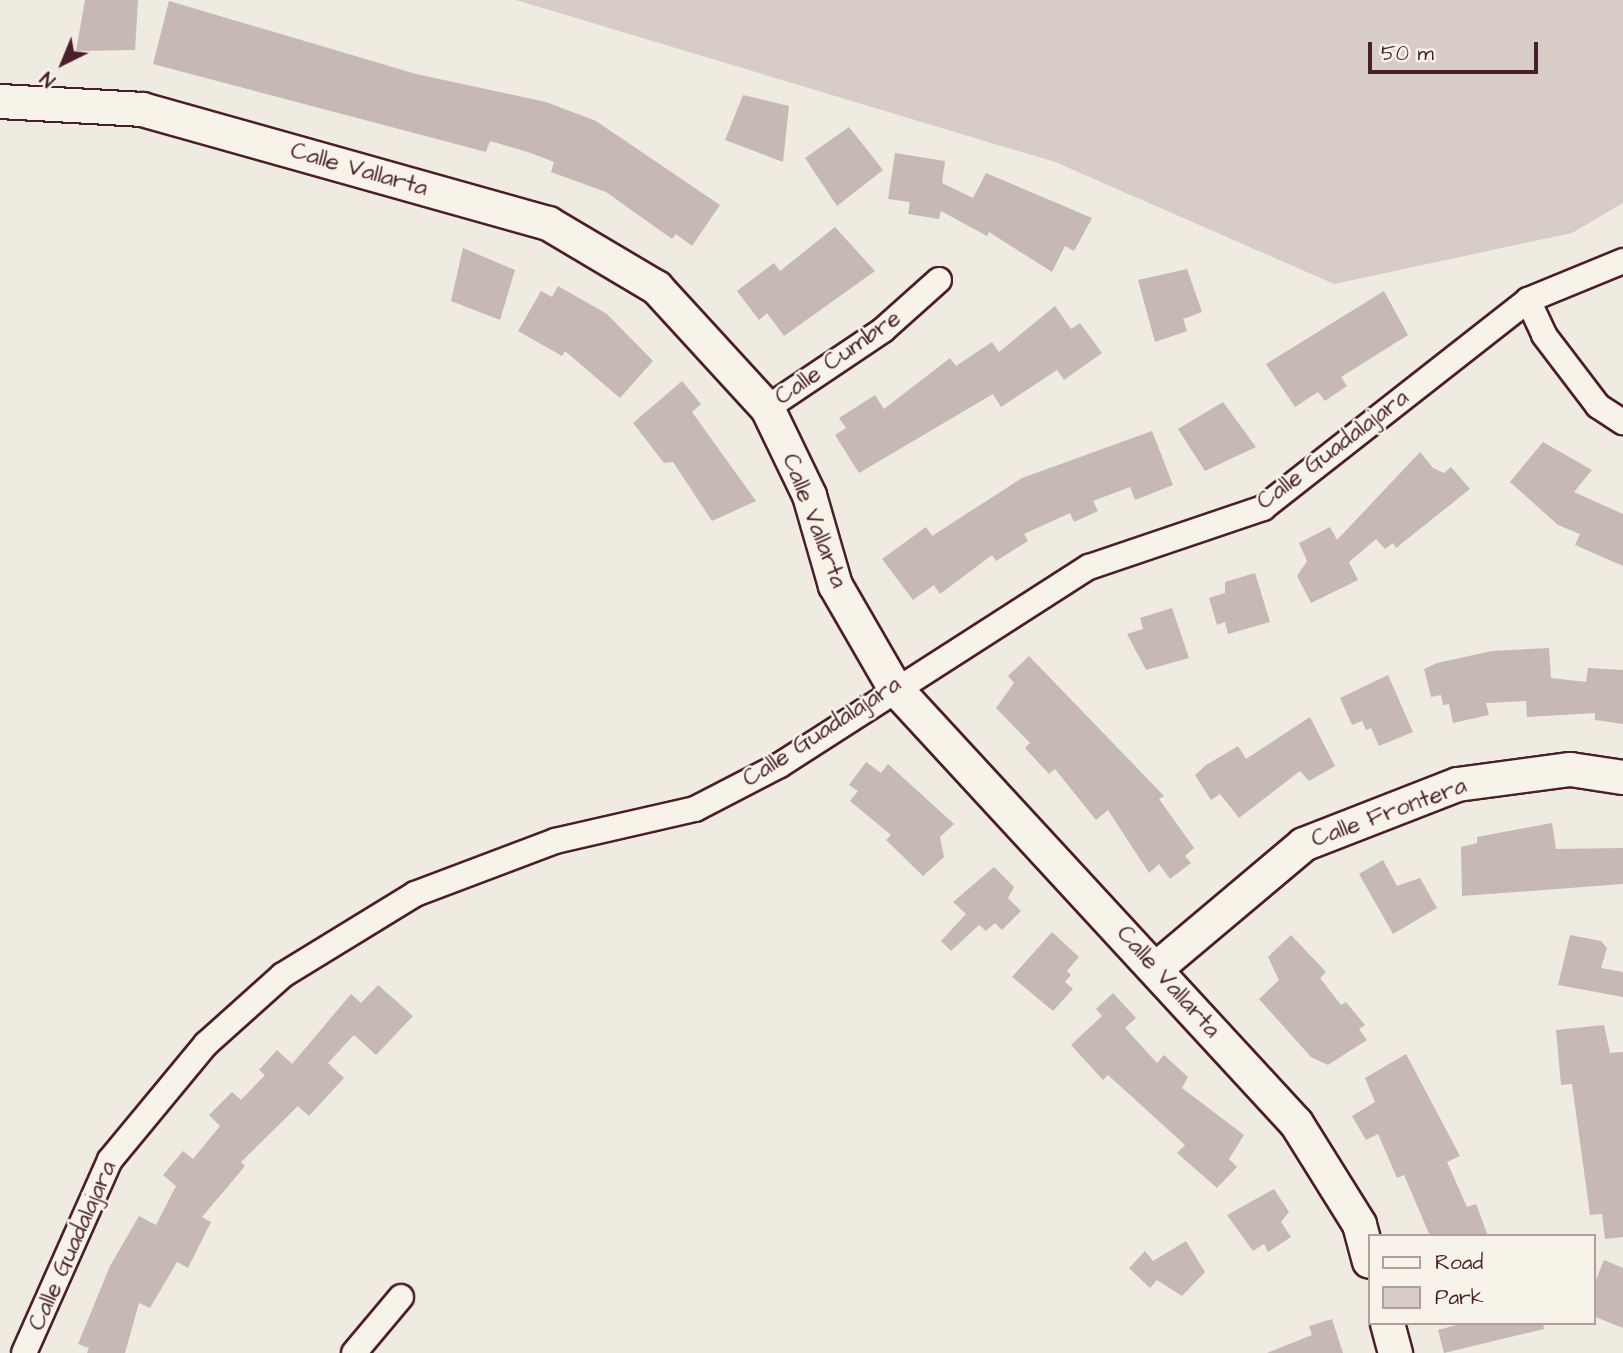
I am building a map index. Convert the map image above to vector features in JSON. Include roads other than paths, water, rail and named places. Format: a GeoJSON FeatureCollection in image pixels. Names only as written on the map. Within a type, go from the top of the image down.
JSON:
{"type":"FeatureCollection","features":[{"type":"Feature","properties":{"kind":"street","name":"Calle Vallarta"},"geometry":{"type":"LineString","coordinates":[[0,101],[142,109],[548,223],[656,287],[767,408],[809,495],[835,585],[894,687],[1156,968],[1296,1123],[1359,1224],[1368,1257]]}},
{"type":"Feature","properties":{"kind":"street","name":"Calle Guadalajara"},"geometry":{"type":"LineString","coordinates":[[24,1353],[110,1160],[197,1054],[284,975],[415,894],[555,841],[695,809],[780,765],[894,687],[1089,567],[1263,508],[1528,300],[1623,261]]}},
{"type":"Feature","properties":{"kind":"street","name":"Calle Cumbre"},"geometry":{"type":"LineString","coordinates":[[767,408],[883,330],[939,280]]}},
{"type":"Feature","properties":{"kind":"street"},"geometry":{"type":"LineString","coordinates":[[1528,300],[1544,335],[1598,406],[1623,422]]}},
{"type":"Feature","properties":{"kind":"street","name":"Calle Frontera"},"geometry":{"type":"LineString","coordinates":[[1156,968],[1303,844],[1457,784],[1570,769],[1623,778]]}},
{"type":"Feature","properties":{"kind":"street"},"geometry":{"type":"LineString","coordinates":[[354,1353],[401,1297]]}},
{"type":"Feature","properties":{"kind":"street"},"geometry":{"type":"LineString","coordinates":[[1388,1325],[1395,1353]]}}]}
